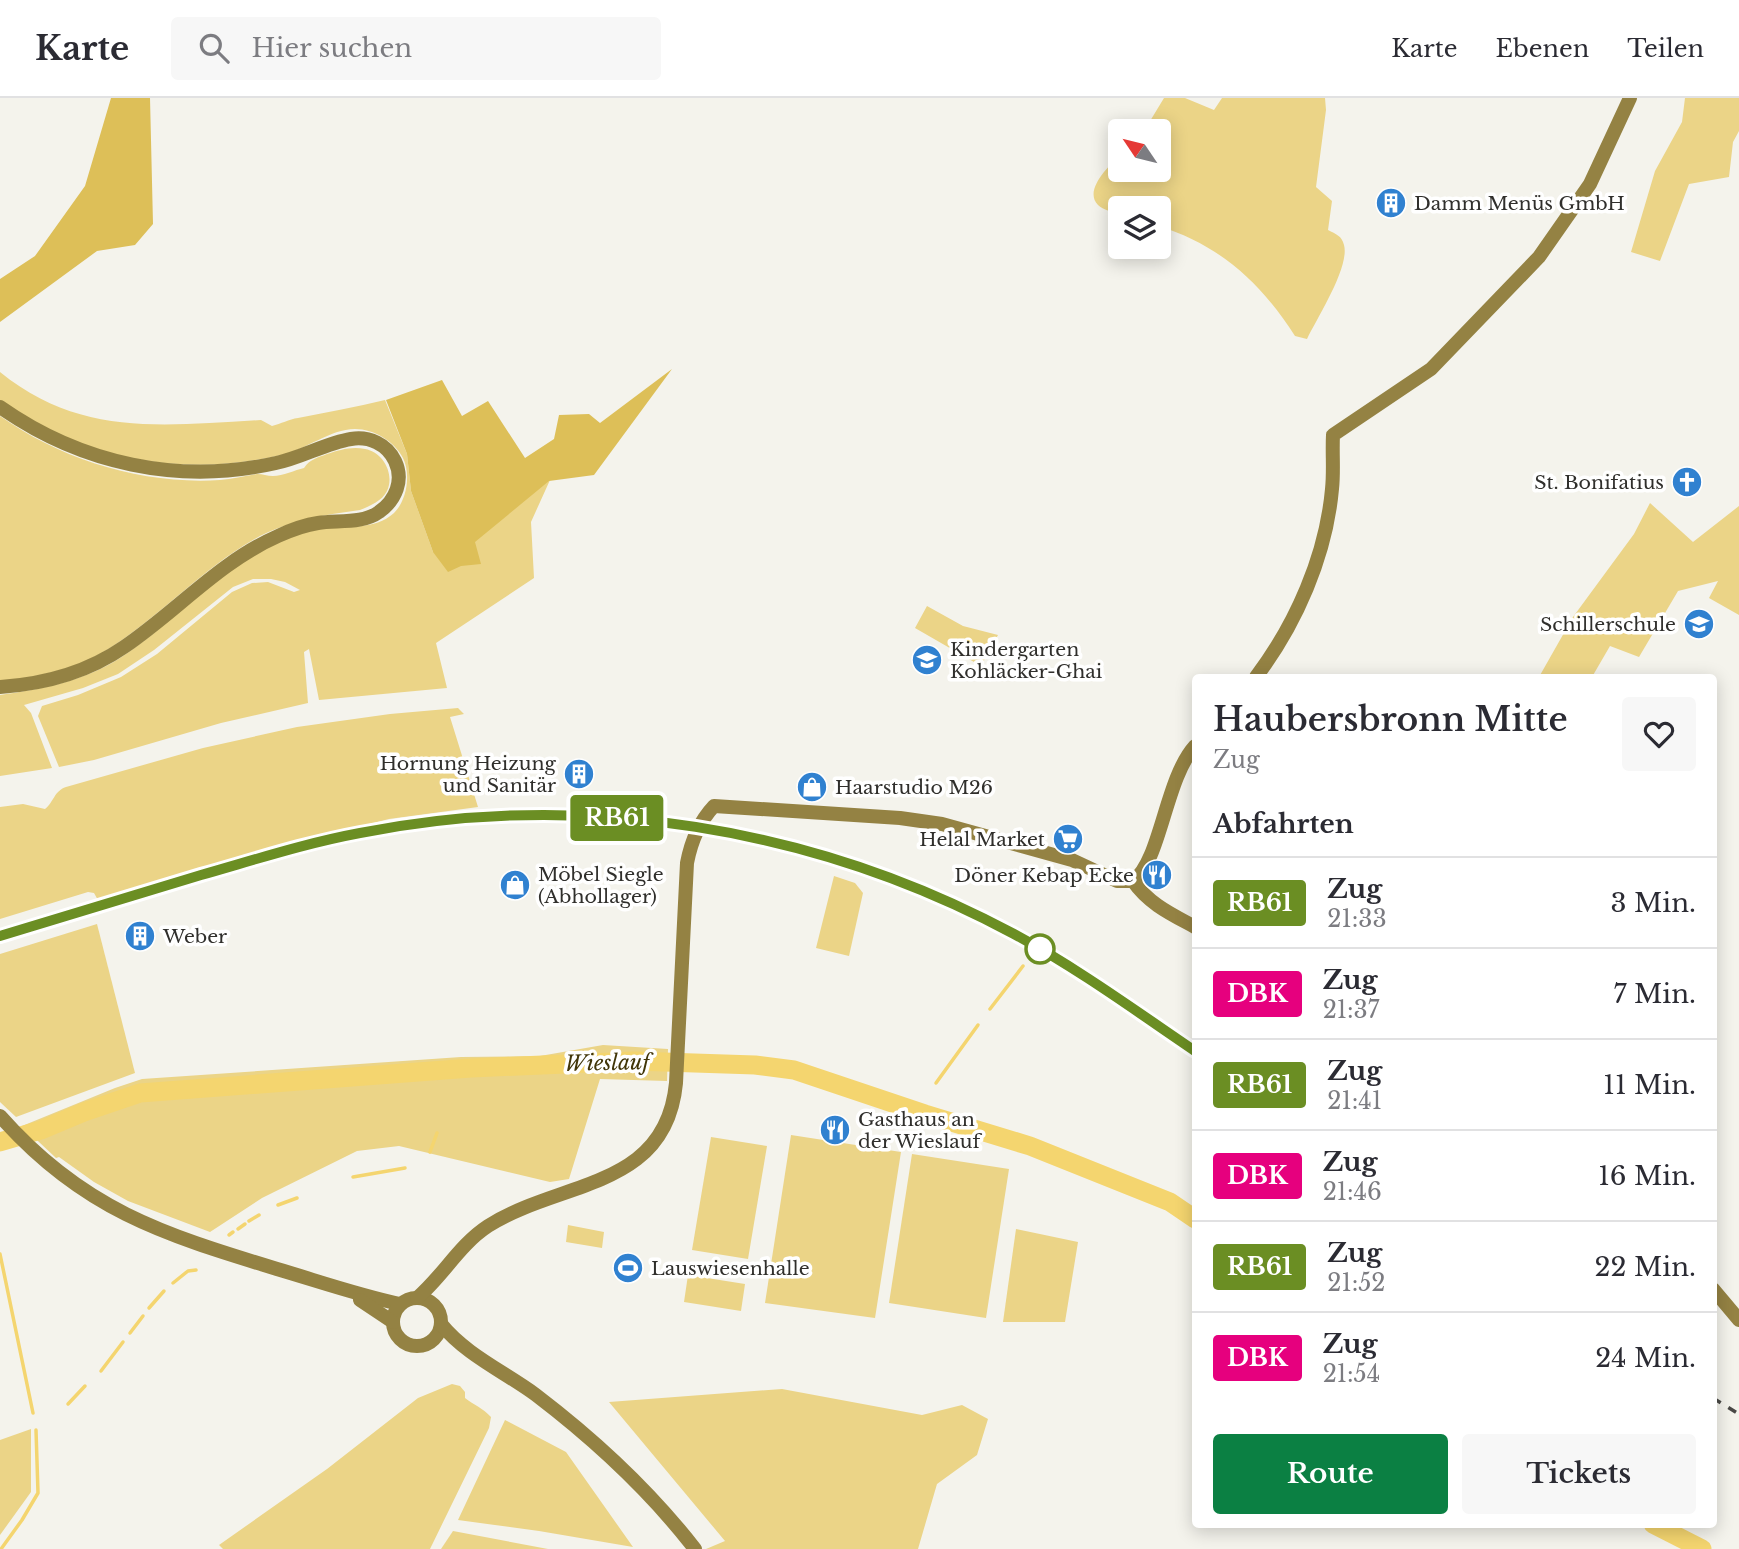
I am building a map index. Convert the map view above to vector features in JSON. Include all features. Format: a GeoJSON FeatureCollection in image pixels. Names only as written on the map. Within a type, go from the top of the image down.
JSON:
{"type":"FeatureCollection","features":[{"type":"Feature","properties":{"kind":"street"},"geometry":{"type":"LineString","coordinates":[[1258,674],[1277,650],[1315,566],[1332,488],[1333,435],[1431,369],[1539,257],[1590,184],[1630,98]]}},
{"type":"Feature","properties":{"kind":"street"},"geometry":{"type":"LineString","coordinates":[[0,407],[47,436],[95,456],[146,468],[174,471],[247,469],[299,457],[341,442],[367,439],[387,449],[394,458],[399,480],[390,504],[376,514],[366,518],[316,523],[297,528],[258,546],[209,578],[123,648],[99,662],[48,680],[0,687]]}},
{"type":"Feature","properties":{"kind":"street"},"geometry":{"type":"LineString","coordinates":[[416,1298],[444,1271],[456,1255],[487,1227],[526,1206],[602,1179],[636,1161],[652,1146],[674,1104],[687,863],[696,834],[705,816],[714,806],[900,818],[942,824],[1072,860],[1117,881],[1133,881],[1140,876],[1149,861],[1170,790],[1192,750]]}},
{"type":"Feature","properties":{"kind":"street"},"geometry":{"type":"LineString","coordinates":[[1133,881],[1143,895],[1192,925]]}},
{"type":"Feature","properties":{"kind":"street"},"geometry":{"type":"LineString","coordinates":[[0,1116],[47,1163],[100,1201],[155,1228],[346,1292],[400,1304],[424,1298],[435,1306]]}},
{"type":"Feature","properties":{"kind":"street"},"geometry":{"type":"LineString","coordinates":[[444,1271],[435,1306],[441,1324],[449,1334],[476,1356],[535,1395],[601,1449],[633,1479],[695,1549]]}},
{"type":"Feature","properties":{"kind":"street"},"geometry":{"type":"LineString","coordinates":[[346,1292],[393,1322]]}},
{"type":"Feature","properties":{"kind":"street"},"geometry":{"type":"LineString","coordinates":[[1717,1294],[1739,1320]]}},
{"type":"Feature","properties":{"kind":"street"},"geometry":{"type":"LineString","coordinates":[[400,1304],[393,1322],[397,1336],[408,1345],[430,1343],[476,1356]]}},
{"type":"Feature","properties":{"kind":"street"},"geometry":{"type":"LineString","coordinates":[[430,1343],[438,1335],[441,1324]]}},
{"type":"Feature","properties":{"kind":"shaded area"},"geometry":{"type":"Polygon","coordinates":[[[111,98],[150,98],[153,224],[135,245],[97,251],[0,322],[0,279],[35,256],[85,186],[111,98]]]}},
{"type":"Feature","properties":{"kind":"shaded area"},"geometry":{"type":"Polygon","coordinates":[[[1164,98],[1185,98],[1214,110],[1222,98],[1325,98],[1326,110],[1316,187],[1332,201],[1328,230],[1342,239],[1345,254],[1338,279],[1307,339],[1295,336],[1268,299],[1237,268],[1201,244],[1171,230],[1171,196],[1108,196],[1108,210],[1098,205],[1094,192],[1108,168],[1108,182],[1171,182],[1171,119],[1151,119],[1164,98]]]}},
{"type":"Feature","properties":{"kind":"shaded area"},"geometry":{"type":"Polygon","coordinates":[[[1685,98],[1739,98],[1739,131],[1733,142],[1729,177],[1689,184],[1660,261],[1631,252],[1655,171],[1682,122],[1685,98]]]}},
{"type":"Feature","properties":{"kind":"shaded area"},"geometry":{"type":"Polygon","coordinates":[[[672,369],[594,475],[549,481],[475,542],[481,564],[461,566],[448,572],[433,552],[411,491],[407,454],[386,400],[442,380],[462,416],[488,401],[525,458],[554,439],[559,415],[589,414],[600,423],[672,369]]]}},
{"type":"Feature","properties":{"kind":"shaded area"},"geometry":{"type":"Polygon","coordinates":[[[0,372],[31,393],[61,408],[93,418],[125,423],[191,424],[261,420],[272,426],[385,400],[407,454],[411,491],[433,552],[550,480],[531,522],[534,578],[436,643],[447,688],[319,700],[309,649],[304,652],[308,703],[221,723],[94,760],[59,767],[38,716],[42,706],[121,677],[157,654],[232,592],[252,583],[268,582],[294,592],[300,590],[285,582],[253,579],[233,587],[154,650],[118,674],[83,688],[24,705],[31,713],[52,768],[0,776],[0,695],[62,683],[106,666],[136,647],[229,570],[250,556],[287,538],[318,529],[369,525],[386,519],[402,501],[407,472],[403,458],[389,441],[376,434],[355,429],[336,432],[281,455],[251,461],[190,465],[131,458],[72,441],[44,428],[0,400],[0,372]]]}},
{"type":"Feature","properties":{"kind":"shaded area"},"geometry":{"type":"Polygon","coordinates":[[[0,416],[24,432],[77,457],[133,474],[191,480],[220,480],[257,474],[277,476],[304,468],[311,461],[327,454],[355,448],[371,451],[382,459],[388,471],[389,484],[382,498],[360,510],[292,523],[253,540],[217,564],[134,632],[103,652],[46,674],[0,681],[0,416]]]}},
{"type":"Feature","properties":{"kind":"shaded area"},"geometry":{"type":"Polygon","coordinates":[[[1650,503],[1693,542],[1739,506],[1739,615],[1709,598],[1718,581],[1678,591],[1639,657],[1610,646],[1594,674],[1541,674],[1573,617],[1634,534],[1650,503]]]}},
{"type":"Feature","properties":{"kind":"shaded area"},"geometry":{"type":"Polygon","coordinates":[[[927,606],[963,626],[998,635],[981,666],[915,628],[927,606]]]}},
{"type":"Feature","properties":{"kind":"shaded area"},"geometry":{"type":"Polygon","coordinates":[[[458,708],[464,714],[450,717],[478,807],[389,819],[267,850],[99,902],[94,893],[88,892],[0,919],[0,807],[23,804],[45,809],[59,791],[66,787],[203,748],[297,727],[458,708]]]}},
{"type":"Feature","properties":{"kind":"shaded area"},"geometry":{"type":"Polygon","coordinates":[[[834,876],[855,883],[863,893],[849,956],[816,948],[834,876]]]}},
{"type":"Feature","properties":{"kind":"shaded area"},"geometry":{"type":"Polygon","coordinates":[[[97,924],[135,1073],[16,1117],[0,1102],[0,954],[97,924]]]}},
{"type":"Feature","properties":{"kind":"shaded area"},"geometry":{"type":"Polygon","coordinates":[[[603,1045],[668,1049],[667,1081],[600,1079],[569,1179],[550,1182],[399,1146],[357,1151],[262,1198],[210,1232],[128,1201],[94,1182],[59,1157],[56,1158],[22,1126],[142,1079],[461,1057],[540,1056],[603,1045]]]}},
{"type":"Feature","properties":{"kind":"shaded area"},"geometry":{"type":"Polygon","coordinates":[[[791,1135],[901,1152],[875,1318],[765,1303],[791,1135]]]}},
{"type":"Feature","properties":{"kind":"shaded area"},"geometry":{"type":"Polygon","coordinates":[[[711,1137],[767,1146],[748,1259],[692,1250],[711,1137]]]}},
{"type":"Feature","properties":{"kind":"shaded area"},"geometry":{"type":"Polygon","coordinates":[[[912,1154],[1009,1169],[986,1318],[889,1303],[912,1154]]]}},
{"type":"Feature","properties":{"kind":"shaded area"},"geometry":{"type":"Polygon","coordinates":[[[568,1225],[604,1232],[602,1248],[566,1242],[568,1225]]]}},
{"type":"Feature","properties":{"kind":"shaded area"},"geometry":{"type":"Polygon","coordinates":[[[1016,1229],[1078,1242],[1065,1322],[1003,1322],[1016,1229]]]}},
{"type":"Feature","properties":{"kind":"shaded area"},"geometry":{"type":"Polygon","coordinates":[[[688,1275],[745,1284],[741,1311],[684,1302],[688,1275]]]}},
{"type":"Feature","properties":{"kind":"shaded area"},"geometry":{"type":"Polygon","coordinates":[[[452,1384],[460,1386],[465,1392],[465,1398],[491,1417],[489,1428],[430,1549],[223,1549],[219,1545],[327,1469],[418,1398],[452,1384]]]}},
{"type":"Feature","properties":{"kind":"shaded area"},"geometry":{"type":"Polygon","coordinates":[[[782,1389],[922,1415],[962,1405],[988,1419],[977,1455],[937,1484],[918,1549],[706,1549],[725,1541],[609,1402],[782,1389]]]}},
{"type":"Feature","properties":{"kind":"shaded area"},"geometry":{"type":"Polygon","coordinates":[[[505,1420],[566,1452],[633,1547],[458,1520],[505,1420]]]}},
{"type":"Feature","properties":{"kind":"shaded area"},"geometry":{"type":"Polygon","coordinates":[[[31,1429],[31,1492],[0,1535],[0,1440],[31,1429]]]}},
{"type":"Feature","properties":{"kind":"shaded area"},"geometry":{"type":"Polygon","coordinates":[[[453,1531],[548,1549],[441,1549],[453,1531]]]}},
{"type":"Feature","properties":{"kind":"waterway"},"geometry":{"type":"LineString","coordinates":[[990,1009],[1023,966]]}},
{"type":"Feature","properties":{"kind":"waterway"},"geometry":{"type":"LineString","coordinates":[[936,1083],[978,1025]]}},
{"type":"Feature","properties":{"kind":"waterway","name":"Wieslauf"},"geometry":{"type":"LineString","coordinates":[[0,1142],[41,1130],[140,1093],[471,1068],[634,1061],[755,1065],[794,1070],[1030,1146],[1170,1202],[1192,1217]]}},
{"type":"Feature","properties":{"kind":"waterway"},"geometry":{"type":"LineString","coordinates":[[430,1152],[437,1133]]}},
{"type":"Feature","properties":{"kind":"waterway"},"geometry":{"type":"LineString","coordinates":[[353,1177],[405,1168]]}},
{"type":"Feature","properties":{"kind":"waterway"},"geometry":{"type":"LineString","coordinates":[[278,1205],[297,1198]]}},
{"type":"Feature","properties":{"kind":"waterway"},"geometry":{"type":"LineString","coordinates":[[249,1221],[259,1215]]}},
{"type":"Feature","properties":{"kind":"waterway"},"geometry":{"type":"LineString","coordinates":[[238,1229],[245,1224]]}},
{"type":"Feature","properties":{"kind":"waterway"},"geometry":{"type":"LineString","coordinates":[[229,1235],[233,1232]]}},
{"type":"Feature","properties":{"kind":"waterway"},"geometry":{"type":"LineString","coordinates":[[0,1254],[33,1413]]}},
{"type":"Feature","properties":{"kind":"waterway"},"geometry":{"type":"LineString","coordinates":[[173,1283],[188,1271],[196,1270]]}},
{"type":"Feature","properties":{"kind":"waterway"},"geometry":{"type":"LineString","coordinates":[[149,1308],[164,1291]]}},
{"type":"Feature","properties":{"kind":"waterway"},"geometry":{"type":"LineString","coordinates":[[130,1333],[143,1316]]}},
{"type":"Feature","properties":{"kind":"waterway"},"geometry":{"type":"LineString","coordinates":[[101,1371],[123,1342]]}},
{"type":"Feature","properties":{"kind":"waterway"},"geometry":{"type":"LineString","coordinates":[[68,1404],[85,1386]]}},
{"type":"Feature","properties":{"kind":"waterway"},"geometry":{"type":"LineString","coordinates":[[1,1549],[38,1493],[36,1430]]}},
{"type":"Feature","properties":{"kind":"waterway","name":"Wieslauf"},"geometry":{"type":"LineString","coordinates":[[1661,1528],[1702,1549]]}},
{"type":"Feature","properties":{"kind":"railway"},"geometry":{"type":"LineString","coordinates":[[0,936],[256,859],[360,833],[444,820],[528,815],[612,818],[696,827],[778,844],[859,867],[938,897],[1014,933],[1061,960],[1192,1049]]}},
{"type":"Feature","properties":{"kind":"railway"},"geometry":{"type":"LineString","coordinates":[[1717,1400],[1739,1414]]}},
{"type":"Feature","properties":{"kind":"train","name":"RB61"},"geometry":{"type":"LineString","coordinates":[[0,936],[232,866],[364,832],[475,817],[551,815],[631,819],[673,823],[759,839],[840,860],[912,886],[1016,934],[1192,1049]]}},
{"type":"Feature","properties":{"kind":"place","name":"Damm Menüs GmbH"},"geometry":{"type":"Point","coordinates":[1391,203]}},
{"type":"Feature","properties":{"kind":"place","name":"St. Bonifatius"},"geometry":{"type":"Point","coordinates":[1687,482]}},
{"type":"Feature","properties":{"kind":"place","name":"Schillerschule"},"geometry":{"type":"Point","coordinates":[1699,624]}},
{"type":"Feature","properties":{"kind":"place","name":"Kindergarten Kohläcker-Ghai"},"geometry":{"type":"Point","coordinates":[927,660]}},
{"type":"Feature","properties":{"kind":"place","name":"Hornung Heizung und Sanitär"},"geometry":{"type":"Point","coordinates":[579,774]}},
{"type":"Feature","properties":{"kind":"place","name":"Haarstudio M26"},"geometry":{"type":"Point","coordinates":[812,787]}},
{"type":"Feature","properties":{"kind":"place","name":"Helal Market"},"geometry":{"type":"Point","coordinates":[1068,839]}},
{"type":"Feature","properties":{"kind":"place","name":"Döner Kebap Ecke"},"geometry":{"type":"Point","coordinates":[1157,875]}},
{"type":"Feature","properties":{"kind":"place","name":"Möbel Siegle (Abhollager)"},"geometry":{"type":"Point","coordinates":[515,885]}},
{"type":"Feature","properties":{"kind":"place","name":"Weber"},"geometry":{"type":"Point","coordinates":[140,936]}},
{"type":"Feature","properties":{"kind":"place","name":"Gasthaus an der Wieslauf"},"geometry":{"type":"Point","coordinates":[835,1130]}},
{"type":"Feature","properties":{"kind":"place","name":"Lauswiesenhalle"},"geometry":{"type":"Point","coordinates":[628,1268]}}]}
